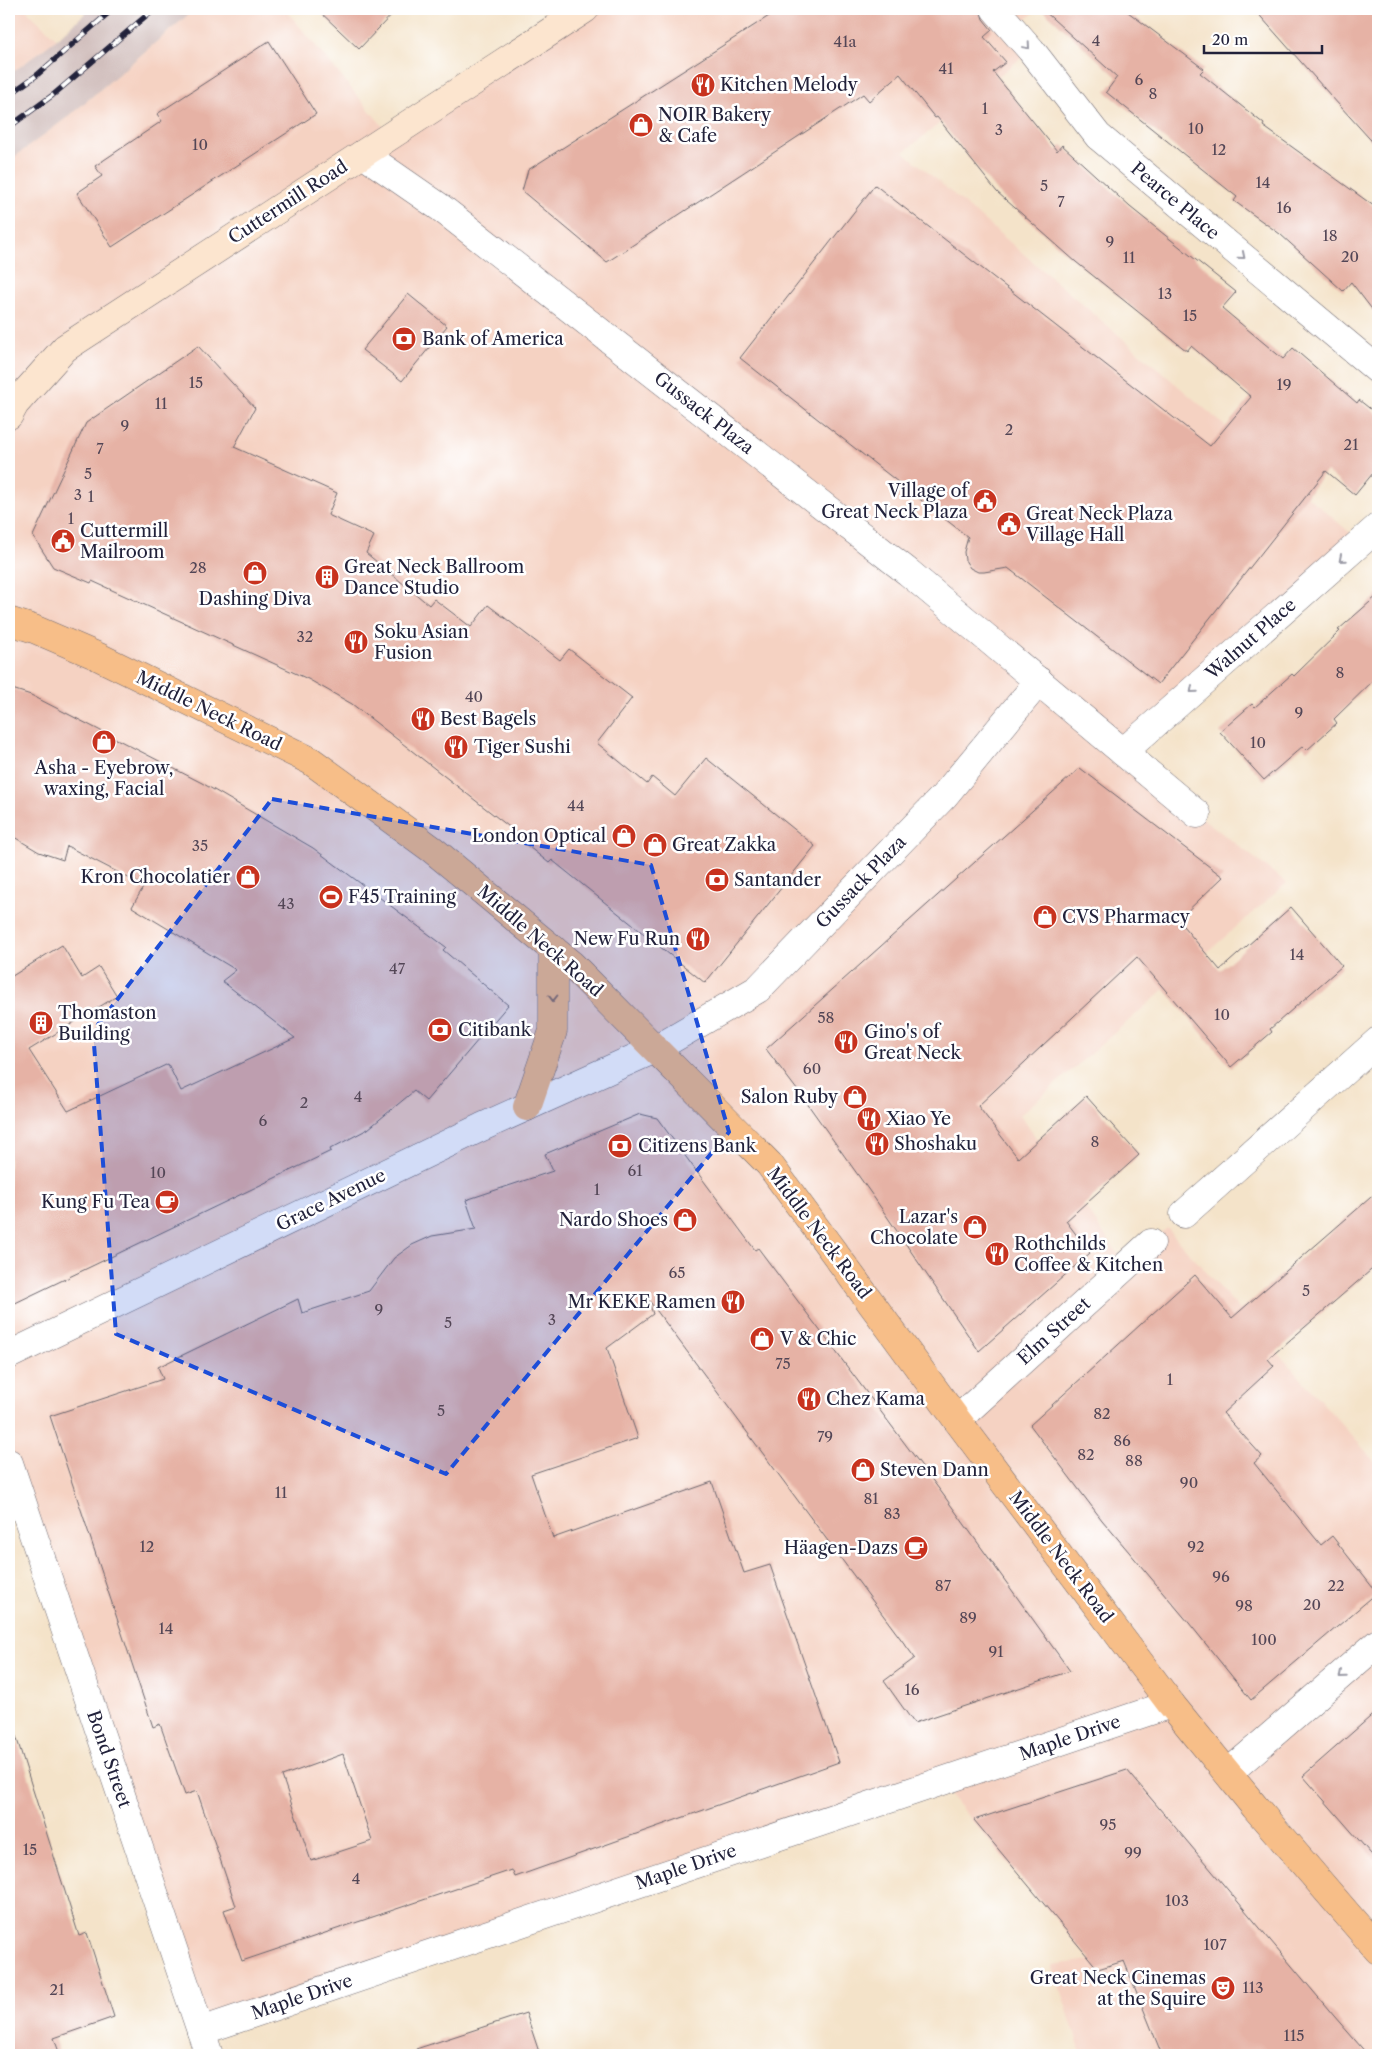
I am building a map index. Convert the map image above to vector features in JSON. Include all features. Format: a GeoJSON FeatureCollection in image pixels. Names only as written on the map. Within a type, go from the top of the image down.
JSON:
{"type":"FeatureCollection","features":[{"type":"Feature","properties":{"kind":"main road","name":"Cuttermill Road"},"geometry":{"type":"LineString","coordinates":[[9,415],[15,404],[65,348],[585,9]]}},
{"type":"Feature","properties":{"kind":"main road","name":"Middle Neck Road"},"geometry":{"type":"LineString","coordinates":[[9,620],[97,656],[311,761],[433,850],[572,965],[769,1164],[957,1420],[1171,1704],[1378,1950]]}},
{"type":"Feature","properties":{"kind":"main road"},"geometry":{"type":"LineString","coordinates":[[527,1107],[553,1031],[554,949]]}},
{"type":"Feature","properties":{"kind":"street","name":"Pearce Place"},"geometry":{"type":"LineString","coordinates":[[995,9],[1031,50],[1098,136],[1378,370]]}},
{"type":"Feature","properties":{"kind":"street","name":"Gussack Plaza"},"geometry":{"type":"LineString","coordinates":[[362,154],[441,208],[908,572],[1197,814]]}},
{"type":"Feature","properties":{"kind":"street","name":"Walnut Place"},"geometry":{"type":"LineString","coordinates":[[1123,752],[1378,527]]}},
{"type":"Feature","properties":{"kind":"street","name":"Gussack Plaza"},"geometry":{"type":"LineString","coordinates":[[656,1049],[758,989],[944,796],[1039,681]]}},
{"type":"Feature","properties":{"kind":"street"},"geometry":{"type":"LineString","coordinates":[[1184,1214],[1378,1041]]}},
{"type":"Feature","properties":{"kind":"street","name":"Grace Avenue"},"geometry":{"type":"LineString","coordinates":[[9,1355],[527,1107],[656,1049]]}},
{"type":"Feature","properties":{"kind":"street","name":"Elm Street"},"geometry":{"type":"LineString","coordinates":[[957,1420],[1151,1243]]}},
{"type":"Feature","properties":{"kind":"street","name":"Bond Street"},"geometry":{"type":"LineString","coordinates":[[9,1464],[205,2043]]}},
{"type":"Feature","properties":{"kind":"street"},"geometry":{"type":"LineString","coordinates":[[1228,1773],[1378,1643]]}},
{"type":"Feature","properties":{"kind":"street","name":"Maple Drive"},"geometry":{"type":"LineString","coordinates":[[205,2043],[1171,1704]]}},
{"type":"Feature","properties":{"kind":"highlighted area"},"geometry":{"type":"Polygon","coordinates":[[[272,799],[651,865],[729,1132],[446,1474],[116,1334],[93,1031],[272,799]]]}},
{"type":"Feature","properties":{"kind":"shaded area"},"geometry":{"type":"Polygon","coordinates":[[[9,9],[25,9],[57,39],[9,75],[9,9]]]}},
{"type":"Feature","properties":{"kind":"shaded area"},"geometry":{"type":"Polygon","coordinates":[[[90,9],[195,9],[69,116],[9,161],[9,75],[57,39],[90,9]]]}},
{"type":"Feature","properties":{"kind":"shaded area"},"geometry":{"type":"Polygon","coordinates":[[[195,9],[285,9],[391,136],[586,9],[1038,9],[1014,30],[1031,50],[904,152],[1361,542],[1123,752],[1197,814],[1287,883],[1020,1115],[1126,1265],[1167,1228],[1378,1465],[1378,2055],[1082,2055],[1052,1965],[1090,1960],[939,1782],[202,2033],[9,1463],[9,161],[69,116],[195,9]]]}},
{"type":"Feature","properties":{"kind":"building"},"geometry":{"type":"Polygon","coordinates":[[[317,9],[397,9],[359,49],[317,9]]]}},
{"type":"Feature","properties":{"kind":"building"},"geometry":{"type":"Polygon","coordinates":[[[780,9],[980,9],[983,19],[992,30],[984,37],[1006,62],[993,72],[1057,151],[1062,145],[1130,207],[1236,292],[1222,308],[1283,359],[1293,348],[1357,403],[1359,400],[1378,415],[1378,467],[1355,495],[1326,471],[1158,684],[1008,568],[978,572],[970,568],[965,560],[964,552],[968,537],[740,358],[875,185],[1210,446],[1251,397],[1191,346],[1187,351],[1076,262],[997,192],[900,74],[869,101],[863,94],[607,262],[522,191],[528,170],[780,9]]]}},
{"type":"Feature","properties":{"kind":"building"},"geometry":{"type":"Polygon","coordinates":[[[1042,9],[1124,9],[1204,69],[1200,73],[1264,124],[1263,126],[1378,209],[1378,317],[1351,282],[1343,291],[1280,234],[1234,201],[1237,197],[1106,92],[1117,77],[1042,9]]]}},
{"type":"Feature","properties":{"kind":"building"},"geometry":{"type":"Polygon","coordinates":[[[1254,9],[1378,9],[1378,148],[1331,96],[1254,9]]]}},
{"type":"Feature","properties":{"kind":"building"},"geometry":{"type":"Polygon","coordinates":[[[269,41],[316,114],[112,247],[77,193],[102,176],[95,166],[162,121],[157,114],[269,41]]]}},
{"type":"Feature","properties":{"kind":"building","name":"Bank of America"},"geometry":{"type":"Polygon","coordinates":[[[408,294],[447,326],[402,381],[362,350],[408,294]]]}},
{"type":"Feature","properties":{"kind":"building"},"geometry":{"type":"Polygon","coordinates":[[[198,346],[255,408],[234,447],[337,493],[328,515],[374,536],[366,553],[429,605],[434,599],[471,627],[488,605],[560,660],[569,649],[632,698],[597,743],[647,784],[652,777],[675,796],[706,758],[815,846],[705,983],[552,860],[549,863],[524,843],[526,840],[352,704],[308,679],[92,581],[91,583],[53,567],[33,536],[86,423],[198,346]]]}},
{"type":"Feature","properties":{"kind":"building"},"geometry":{"type":"Polygon","coordinates":[[[1378,595],[1378,676],[1334,719],[1337,723],[1307,750],[1303,746],[1264,780],[1220,732],[1252,704],[1255,707],[1292,674],[1294,676],[1340,631],[1338,630],[1378,595]]]}},
{"type":"Feature","properties":{"kind":"building"},"geometry":{"type":"Polygon","coordinates":[[[9,688],[31,695],[202,783],[313,848],[446,947],[443,950],[508,1005],[426,1101],[414,1091],[368,1129],[330,1149],[331,1151],[9,1306],[9,978],[62,945],[82,978],[99,967],[117,996],[29,1050],[68,1111],[168,1064],[181,1091],[295,1038],[222,981],[236,970],[132,907],[144,886],[67,846],[63,860],[39,852],[9,834],[9,688]]]}},
{"type":"Feature","properties":{"kind":"building"},"geometry":{"type":"Polygon","coordinates":[[[1080,768],[1223,877],[1178,920],[1220,970],[1291,907],[1342,966],[1270,1029],[1272,1032],[1231,1067],[1137,957],[978,1106],[1018,1158],[1086,1096],[1139,1155],[1066,1221],[1090,1253],[979,1351],[875,1199],[766,1049],[1080,768]]]}},
{"type":"Feature","properties":{"kind":"building"},"geometry":{"type":"Polygon","coordinates":[[[640,1114],[657,1118],[755,1250],[758,1248],[942,1493],[1070,1671],[914,1723],[884,1681],[915,1658],[648,1299],[653,1314],[607,1348],[638,1438],[531,1474],[553,1538],[712,1482],[744,1573],[770,1565],[839,1762],[515,1877],[512,1870],[242,1961],[224,1910],[236,1906],[197,1791],[185,1795],[160,1724],[153,1727],[50,1416],[163,1379],[158,1367],[298,1299],[302,1313],[369,1291],[394,1258],[412,1245],[432,1236],[476,1229],[466,1200],[553,1171],[545,1154],[640,1114]],[[343,1754],[282,1776],[311,1861],[372,1841],[343,1754]]]}},
{"type":"Feature","properties":{"kind":"building"},"geometry":{"type":"Polygon","coordinates":[[[1378,1191],[1378,1264],[1268,1359],[1274,1366],[1223,1413],[1262,1456],[1254,1463],[1321,1545],[1332,1536],[1377,1593],[1251,1700],[1102,1520],[1030,1425],[1195,1275],[1232,1318],[1378,1191]]]}},
{"type":"Feature","properties":{"kind":"building"},"geometry":{"type":"Polygon","coordinates":[[[1378,1710],[1378,1862],[1303,1776],[1378,1710]]]}},
{"type":"Feature","properties":{"kind":"building"},"geometry":{"type":"Polygon","coordinates":[[[16,1736],[79,1936],[87,1933],[114,2017],[54,2038],[60,2055],[9,2055],[9,1737],[16,1736]]]}},
{"type":"Feature","properties":{"kind":"building"},"geometry":{"type":"Polygon","coordinates":[[[1127,1770],[1368,2055],[1162,2055],[1124,1961],[1098,1969],[974,1820],[1127,1770]]]}},
{"type":"Feature","properties":{"kind":"building"},"geometry":{"type":"Polygon","coordinates":[[[526,2013],[540,2055],[417,2055],[416,2049],[526,2013]]]}},
{"type":"Feature","properties":{"kind":"railway"},"geometry":{"type":"LineString","coordinates":[[9,95],[37,75],[113,9]]}},
{"type":"Feature","properties":{"kind":"railway"},"geometry":{"type":"LineString","coordinates":[[9,127],[53,95],[154,9]]}},
{"type":"Feature","properties":{"kind":"place","name":"Kitchen Melody"},"geometry":{"type":"Point","coordinates":[703,85]}},
{"type":"Feature","properties":{"kind":"place","name":"NOIR Bakery & Cafe"},"geometry":{"type":"Point","coordinates":[641,125]}},
{"type":"Feature","properties":{"kind":"place","name":"Bank of America"},"geometry":{"type":"Point","coordinates":[404,339]}},
{"type":"Feature","properties":{"kind":"place","name":"Village of Great Neck Plaza"},"geometry":{"type":"Point","coordinates":[985,501]}},
{"type":"Feature","properties":{"kind":"place","name":"Great Neck Plaza Village Hall"},"geometry":{"type":"Point","coordinates":[1009,524]}},
{"type":"Feature","properties":{"kind":"place","name":"Cuttermill Mailroom"},"geometry":{"type":"Point","coordinates":[63,541]}},
{"type":"Feature","properties":{"kind":"place","name":"Dashing Diva"},"geometry":{"type":"Point","coordinates":[255,573]}},
{"type":"Feature","properties":{"kind":"place","name":"Great Neck Ballroom Dance Studio"},"geometry":{"type":"Point","coordinates":[327,577]}},
{"type":"Feature","properties":{"kind":"place","name":"Soku Asian Fusion"},"geometry":{"type":"Point","coordinates":[356,642]}},
{"type":"Feature","properties":{"kind":"place","name":"Best Bagels"},"geometry":{"type":"Point","coordinates":[423,719]}},
{"type":"Feature","properties":{"kind":"place","name":"Asha - Eyebrow, waxing, Facial"},"geometry":{"type":"Point","coordinates":[104,742]}},
{"type":"Feature","properties":{"kind":"place","name":"Tiger Sushi"},"geometry":{"type":"Point","coordinates":[456,747]}},
{"type":"Feature","properties":{"kind":"place","name":"London Optical"},"geometry":{"type":"Point","coordinates":[624,836]}},
{"type":"Feature","properties":{"kind":"place","name":"Great Zakka"},"geometry":{"type":"Point","coordinates":[655,845]}},
{"type":"Feature","properties":{"kind":"place","name":"Kron Chocolatier"},"geometry":{"type":"Point","coordinates":[248,877]}},
{"type":"Feature","properties":{"kind":"place","name":"Santander"},"geometry":{"type":"Point","coordinates":[717,880]}},
{"type":"Feature","properties":{"kind":"place","name":"F45 Training"},"geometry":{"type":"Point","coordinates":[331,897]}},
{"type":"Feature","properties":{"kind":"place","name":"CVS Pharmacy"},"geometry":{"type":"Point","coordinates":[1045,917]}},
{"type":"Feature","properties":{"kind":"place","name":"New Fu Run"},"geometry":{"type":"Point","coordinates":[698,939]}},
{"type":"Feature","properties":{"kind":"place","name":"Thomaston Building"},"geometry":{"type":"Point","coordinates":[41,1023]}},
{"type":"Feature","properties":{"kind":"place","name":"Citibank"},"geometry":{"type":"Point","coordinates":[440,1030]}},
{"type":"Feature","properties":{"kind":"place","name":"Gino's of Great Neck"},"geometry":{"type":"Point","coordinates":[846,1042]}},
{"type":"Feature","properties":{"kind":"place","name":"Salon Ruby"},"geometry":{"type":"Point","coordinates":[855,1097]}},
{"type":"Feature","properties":{"kind":"place","name":"Xiao Ye"},"geometry":{"type":"Point","coordinates":[869,1119]}},
{"type":"Feature","properties":{"kind":"place","name":"Shoshaku"},"geometry":{"type":"Point","coordinates":[877,1144]}},
{"type":"Feature","properties":{"kind":"place","name":"Citizens Bank"},"geometry":{"type":"Point","coordinates":[620,1146]}},
{"type":"Feature","properties":{"kind":"place","name":"Kung Fu Tea"},"geometry":{"type":"Point","coordinates":[167,1202]}},
{"type":"Feature","properties":{"kind":"place","name":"Nardo Shoes"},"geometry":{"type":"Point","coordinates":[685,1220]}},
{"type":"Feature","properties":{"kind":"place","name":"Lazar's Chocolate"},"geometry":{"type":"Point","coordinates":[975,1227]}},
{"type":"Feature","properties":{"kind":"place","name":"Rothchilds Coffee & Kitchen"},"geometry":{"type":"Point","coordinates":[997,1254]}},
{"type":"Feature","properties":{"kind":"place","name":"Mr KEKE Ramen"},"geometry":{"type":"Point","coordinates":[733,1302]}},
{"type":"Feature","properties":{"kind":"place","name":"V & Chic"},"geometry":{"type":"Point","coordinates":[762,1339]}},
{"type":"Feature","properties":{"kind":"place","name":"Chez Kama"},"geometry":{"type":"Point","coordinates":[809,1399]}},
{"type":"Feature","properties":{"kind":"place","name":"Steven Dann"},"geometry":{"type":"Point","coordinates":[863,1470]}},
{"type":"Feature","properties":{"kind":"place","name":"Häagen-Dazs"},"geometry":{"type":"Point","coordinates":[916,1548]}},
{"type":"Feature","properties":{"kind":"place","name":"Great Neck Cinemas at the Squire"},"geometry":{"type":"Point","coordinates":[1223,1988]}}]}
